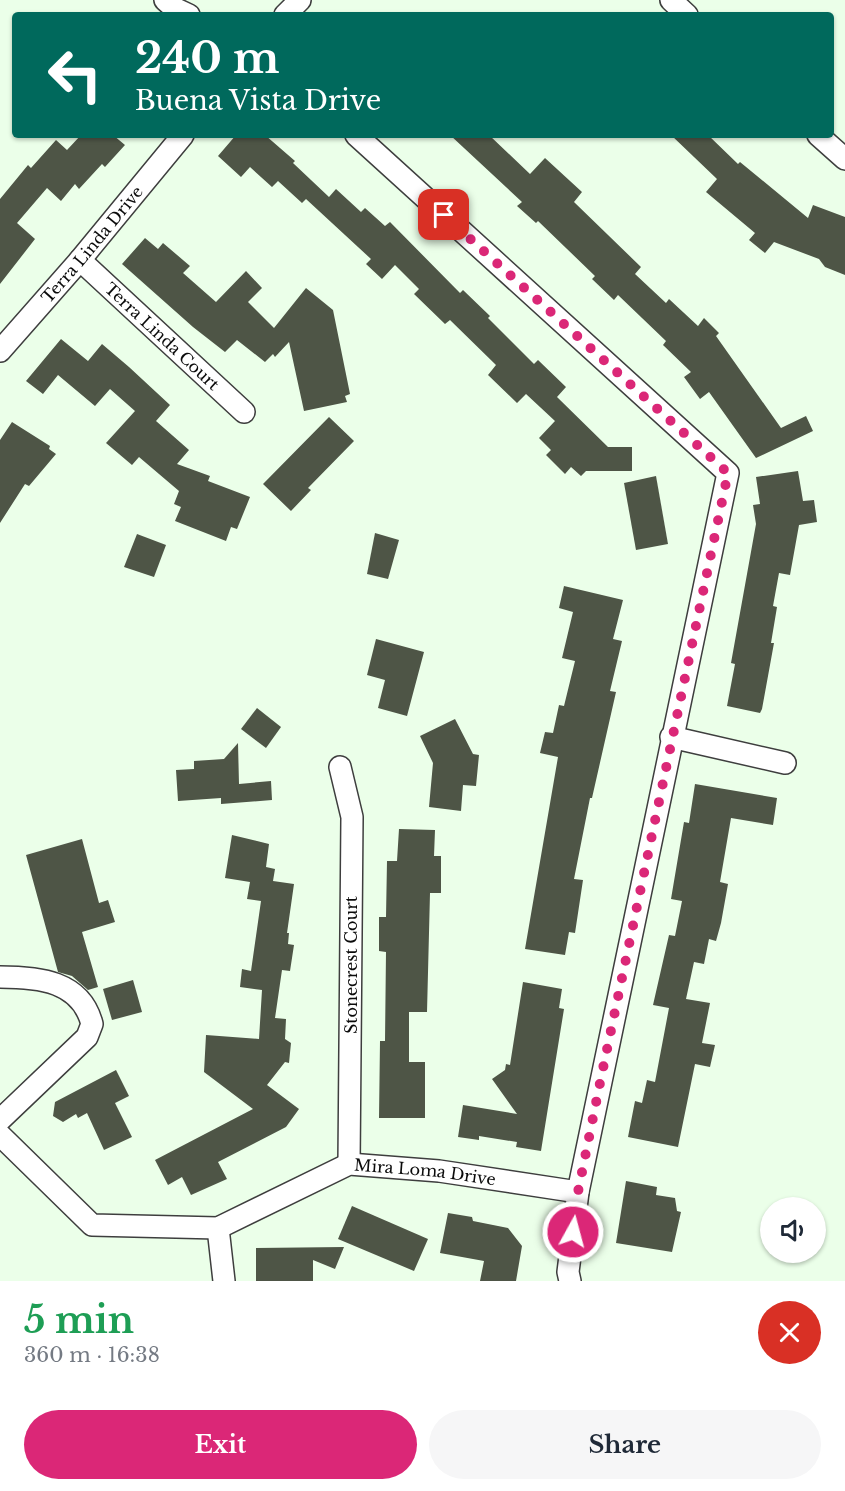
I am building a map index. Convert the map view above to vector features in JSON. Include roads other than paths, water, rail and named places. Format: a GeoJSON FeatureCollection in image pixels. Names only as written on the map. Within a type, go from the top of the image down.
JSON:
{"type":"FeatureCollection","features":[{"type":"Feature","properties":{"kind":"street"},"geometry":{"type":"LineString","coordinates":[[165,0],[183,12]]}},
{"type":"Feature","properties":{"kind":"street"},"geometry":{"type":"LineString","coordinates":[[288,12],[300,0]]}},
{"type":"Feature","properties":{"kind":"street"},"geometry":{"type":"LineString","coordinates":[[671,0],[684,12]]}},
{"type":"Feature","properties":{"kind":"street","name":"Terra Linda Drive"},"geometry":{"type":"LineString","coordinates":[[0,351],[80,260],[181,138]]}},
{"type":"Feature","properties":{"kind":"street"},"geometry":{"type":"LineString","coordinates":[[359,138],[728,473],[671,737],[578,1192],[568,1272],[570,1281]]}},
{"type":"Feature","properties":{"kind":"street"},"geometry":{"type":"LineString","coordinates":[[821,138],[845,159]]}},
{"type":"Feature","properties":{"kind":"street","name":"Terra Linda Court"},"geometry":{"type":"LineString","coordinates":[[80,260],[244,412]]}},
{"type":"Feature","properties":{"kind":"street"},"geometry":{"type":"LineString","coordinates":[[671,737],[785,762]]}},
{"type":"Feature","properties":{"kind":"street","name":"Stonecrest Court"},"geometry":{"type":"LineString","coordinates":[[340,767],[352,817],[349,1164]]}},
{"type":"Feature","properties":{"kind":"street"},"geometry":{"type":"LineString","coordinates":[[0,977],[36,979],[67,988],[83,1000],[92,1024],[87,1037],[0,1120]]}},
{"type":"Feature","properties":{"kind":"street","name":"Mira Loma Drive"},"geometry":{"type":"LineString","coordinates":[[0,1135],[92,1225],[218,1228],[349,1164],[439,1171],[578,1192]]}},
{"type":"Feature","properties":{"kind":"street"},"geometry":{"type":"LineString","coordinates":[[218,1228],[224,1281]]}}]}
